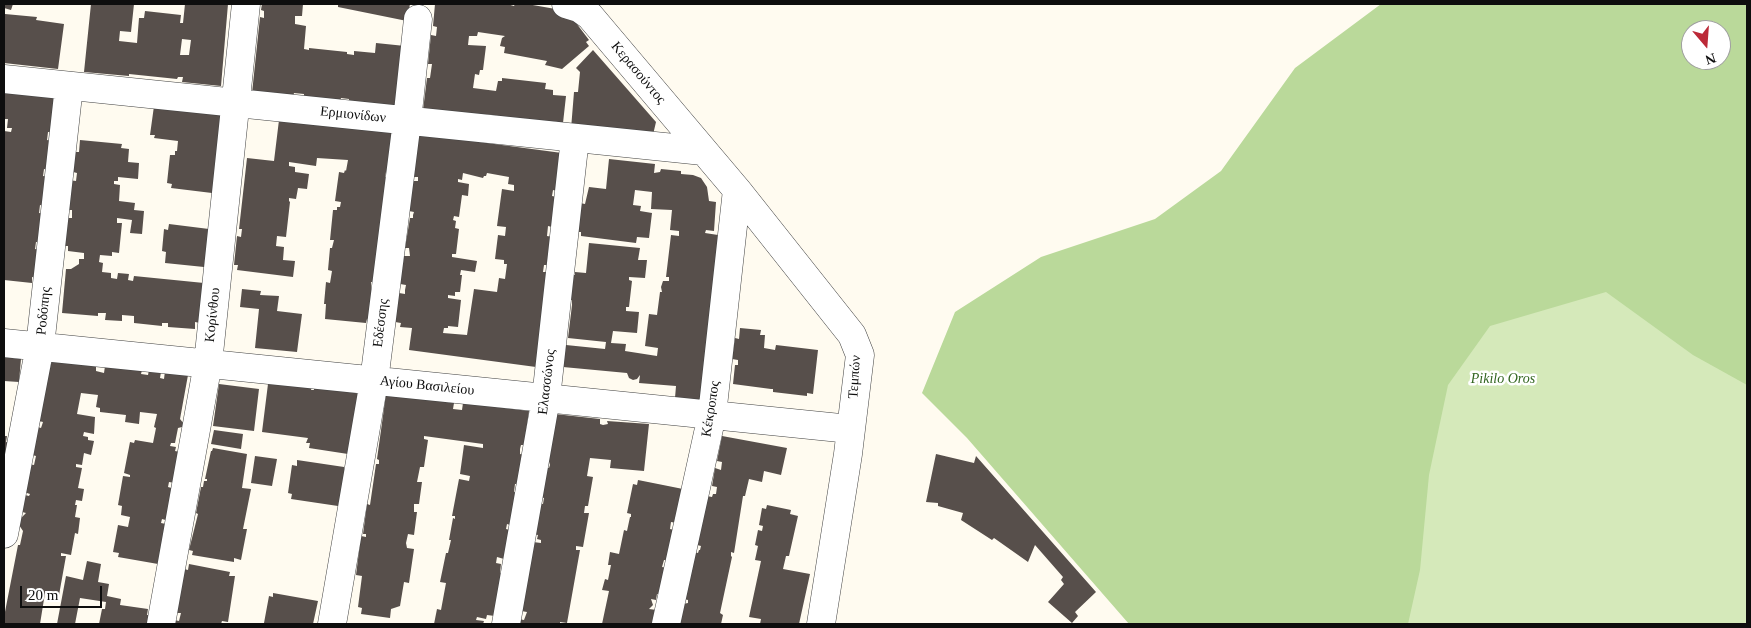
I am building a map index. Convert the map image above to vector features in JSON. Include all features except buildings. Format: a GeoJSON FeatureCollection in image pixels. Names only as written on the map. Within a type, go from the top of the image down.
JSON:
{"type":"FeatureCollection","features":[{"type":"Feature","properties":{"kind":"street","name":"Κορίνθου"},"geometry":{"type":"LineString","coordinates":[[161,624],[208,363],[246,4]]}},
{"type":"Feature","properties":{"kind":"street","name":"Κερασούντος"},"geometry":{"type":"LineString","coordinates":[[566,4],[579,8],[590,16],[703,151]]}},
{"type":"Feature","properties":{"kind":"street","name":"Εδέσσης"},"geometry":{"type":"LineString","coordinates":[[332,624],[374,381],[418,19]]}},
{"type":"Feature","properties":{"kind":"street","name":"Ερμιονίδων"},"geometry":{"type":"LineString","coordinates":[[4,79],[703,151]]}},
{"type":"Feature","properties":{"kind":"street","name":"Ροδόπης"},"geometry":{"type":"LineString","coordinates":[[4,534],[40,346],[69,86]]}},
{"type":"Feature","properties":{"kind":"street","name":"Ελασσώνος"},"geometry":{"type":"LineString","coordinates":[[506,624],[546,398],[575,138]]}},
{"type":"Feature","properties":{"kind":"street","name":"Τεμπών"},"geometry":{"type":"LineString","coordinates":[[703,151],[737,190],[852,335],[860,355],[821,624]]}},
{"type":"Feature","properties":{"kind":"street","name":"Κέκροπος"},"geometry":{"type":"LineString","coordinates":[[666,624],[712,415],[737,190]]}},
{"type":"Feature","properties":{"kind":"street","name":"Αγίου Βασιλείου"},"geometry":{"type":"LineString","coordinates":[[4,343],[850,429]]}},
{"type":"Feature","properties":{"kind":"green space","name":"Pikilo Oros"},"geometry":{"type":"Polygon","coordinates":[[[1381,4],[1747,4],[1747,385],[1693,355],[1606,292],[1490,326],[1448,385],[1429,475],[1420,570],[1408,624],[1129,624],[967,438],[922,393],[955,312],[1041,257],[1155,219],[1221,171],[1295,68],[1381,4]]]}},
{"type":"Feature","properties":{"kind":"green space","name":"Pikilo Oros"},"geometry":{"type":"Polygon","coordinates":[[[1747,88],[1747,624],[1184,624],[1266,283],[1747,88]]]}}]}
